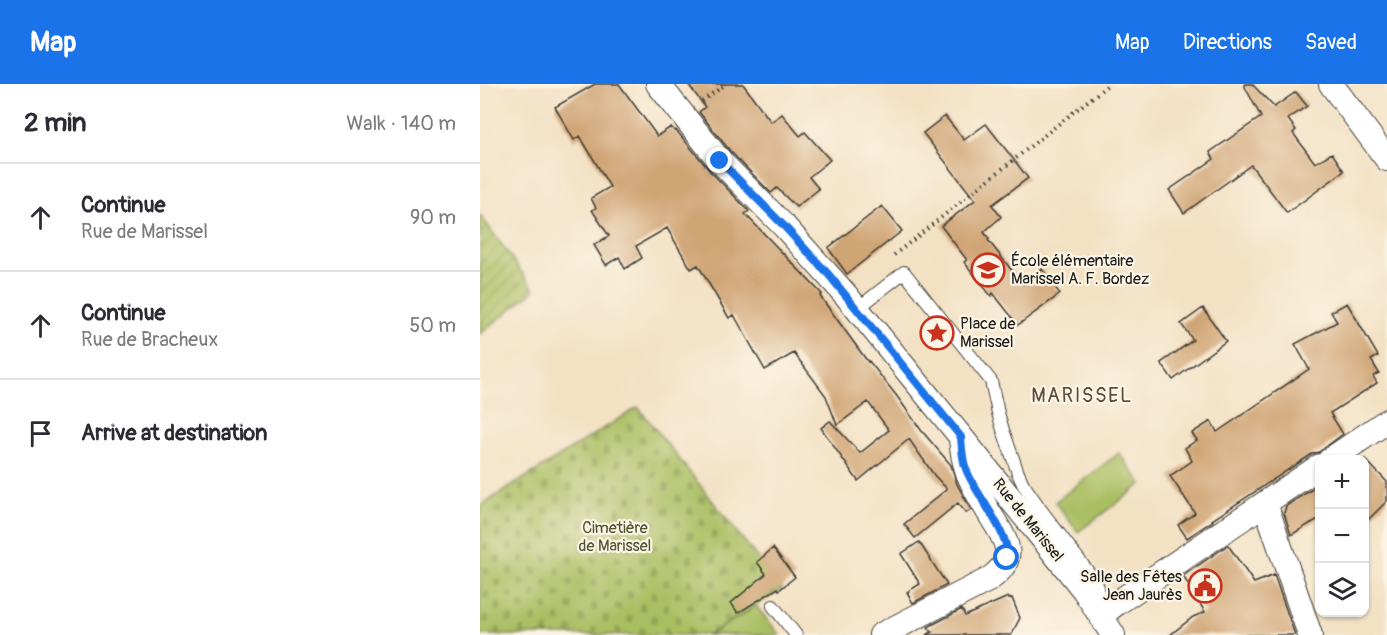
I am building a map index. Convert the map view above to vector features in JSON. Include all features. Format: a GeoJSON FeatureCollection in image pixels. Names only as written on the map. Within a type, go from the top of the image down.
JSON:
{"type":"FeatureCollection","features":[{"type":"Feature","properties":{"kind":"street","name":"Rue de Marissel"},"geometry":{"type":"LineString","coordinates":[[658,84],[720,161],[784,226],[851,302],[1084,590],[1107,625]]}},
{"type":"Feature","properties":{"kind":"street"},"geometry":{"type":"LineString","coordinates":[[1330,84],[1387,159]]}},
{"type":"Feature","properties":{"kind":"street"},"geometry":{"type":"LineString","coordinates":[[1336,455],[1387,421]]}},
{"type":"Feature","properties":{"kind":"street","name":"Rue de Marissel"},"geometry":{"type":"LineString","coordinates":[[881,635],[976,586],[998,573],[1004,566],[1008,551],[1007,544],[966,470],[961,437]]}},
{"type":"Feature","properties":{"kind":"street"},"geometry":{"type":"LineString","coordinates":[[1107,625],[1117,603],[1315,469]]}},
{"type":"Feature","properties":{"kind":"street"},"geometry":{"type":"LineString","coordinates":[[1264,503],[1310,635]]}},
{"type":"Feature","properties":{"kind":"lane"},"geometry":{"type":"LineString","coordinates":[[851,302],[904,272],[991,381],[998,413],[1018,473],[1030,495],[1095,581],[1107,625]]}},
{"type":"Feature","properties":{"kind":"lane"},"geometry":{"type":"LineString","coordinates":[[773,606],[796,635]]}},
{"type":"Feature","properties":{"kind":"path"},"geometry":{"type":"LineString","coordinates":[[890,258],[1109,84]]}},
{"type":"Feature","properties":{"kind":"green space"},"geometry":{"type":"Polygon","coordinates":[[[480,215],[535,290],[480,334],[480,215]]]}},
{"type":"Feature","properties":{"kind":"green space","name":"Cimetière de Marissel"},"geometry":{"type":"Polygon","coordinates":[[[638,407],[782,589],[709,635],[480,635],[480,506],[638,407]]]}},
{"type":"Feature","properties":{"kind":"green space"},"geometry":{"type":"Polygon","coordinates":[[[1119,453],[1142,484],[1078,532],[1055,502],[1119,453]]]}},
{"type":"Feature","properties":{"kind":"green space"},"geometry":{"type":"Polygon","coordinates":[[[756,606],[780,635],[709,635],[756,606]]]}},
{"type":"Feature","properties":{"kind":"building"},"geometry":{"type":"Polygon","coordinates":[[[595,84],[619,84],[657,136],[671,127],[676,130],[710,171],[749,211],[745,214],[822,294],[820,296],[868,362],[951,465],[957,484],[971,510],[966,513],[958,503],[915,538],[904,524],[947,489],[934,475],[909,439],[858,481],[821,428],[830,421],[860,453],[889,430],[868,402],[837,425],[826,396],[794,353],[765,370],[734,315],[729,318],[698,265],[691,269],[667,228],[636,246],[642,258],[625,269],[619,257],[606,265],[594,245],[609,236],[592,210],[596,208],[591,198],[610,187],[580,136],[574,140],[555,107],[595,84]]]}},
{"type":"Feature","properties":{"kind":"building"},"geometry":{"type":"Polygon","coordinates":[[[688,84],[743,84],[771,122],[782,114],[800,136],[805,132],[830,160],[809,177],[819,189],[796,207],[777,188],[771,193],[731,152],[699,112],[705,107],[688,84]]]}},
{"type":"Feature","properties":{"kind":"building"},"geometry":{"type":"Polygon","coordinates":[[[1245,84],[1252,84],[1274,107],[1296,92],[1307,106],[1288,119],[1296,130],[1293,133],[1315,163],[1332,153],[1344,171],[1287,213],[1251,165],[1184,213],[1169,190],[1214,159],[1210,152],[1261,117],[1245,84]]]}},
{"type":"Feature","properties":{"kind":"building"},"geometry":{"type":"Polygon","coordinates":[[[945,116],[964,140],[986,124],[1028,178],[992,205],[1001,217],[984,232],[1024,284],[1042,269],[1060,294],[1018,325],[993,293],[991,296],[964,262],[967,260],[941,226],[975,200],[923,133],[945,116]]]}},
{"type":"Feature","properties":{"kind":"building"},"geometry":{"type":"Polygon","coordinates":[[[882,206],[902,231],[847,274],[828,248],[882,206]]]}},
{"type":"Feature","properties":{"kind":"building"},"geometry":{"type":"Polygon","coordinates":[[[1347,303],[1378,356],[1371,360],[1379,373],[1373,376],[1377,383],[1330,413],[1343,434],[1187,538],[1178,525],[1195,513],[1170,476],[1192,461],[1185,448],[1197,440],[1192,433],[1211,421],[1217,432],[1309,369],[1295,344],[1337,322],[1331,312],[1347,303]]]}},
{"type":"Feature","properties":{"kind":"building"},"geometry":{"type":"Polygon","coordinates":[[[1203,308],[1226,341],[1173,380],[1161,363],[1193,340],[1181,324],[1203,308]]]}},
{"type":"Feature","properties":{"kind":"building"},"geometry":{"type":"Polygon","coordinates":[[[1369,463],[1387,482],[1387,501],[1369,519],[1369,463]]]}},
{"type":"Feature","properties":{"kind":"building"},"geometry":{"type":"Polygon","coordinates":[[[1315,487],[1315,521],[1291,535],[1284,513],[1286,506],[1315,487]]]}},
{"type":"Feature","properties":{"kind":"building"},"geometry":{"type":"Polygon","coordinates":[[[919,542],[947,585],[913,603],[907,592],[920,584],[901,554],[919,542]]]}},
{"type":"Feature","properties":{"kind":"building"},"geometry":{"type":"Polygon","coordinates":[[[1228,545],[1254,583],[1274,575],[1295,635],[1170,635],[1193,617],[1205,612],[1183,576],[1228,545]]]}},
{"type":"Feature","properties":{"kind":"building"},"geometry":{"type":"Polygon","coordinates":[[[773,548],[795,577],[779,590],[778,588],[738,613],[731,603],[766,574],[757,562],[773,548]]]}},
{"type":"Feature","properties":{"kind":"building"},"geometry":{"type":"Polygon","coordinates":[[[1008,597],[1012,598],[1020,618],[1011,635],[926,635],[932,632],[928,627],[962,609],[965,616],[1008,597]]]}},
{"type":"Feature","properties":{"kind":"place","name":"École élémentaire Marissel A. F. Bordez"},"geometry":{"type":"Point","coordinates":[988,270]}},
{"type":"Feature","properties":{"kind":"place","name":"Place de Marissel"},"geometry":{"type":"Point","coordinates":[937,333]}},
{"type":"Feature","properties":{"kind":"place","name":"Salle des Fêtes Jean Jaurès"},"geometry":{"type":"Point","coordinates":[1205,586]}},
{"type":"Feature","properties":{"kind":"district","name":"MARISSEL"},"geometry":{"type":"Point","coordinates":[1082,395]}},
{"type":"Feature","properties":{"kind":"route"},"geometry":{"type":"LineString","coordinates":[[720,161],[829,275],[961,437],[966,470],[1004,537],[1008,551],[1007,558]]}}]}
